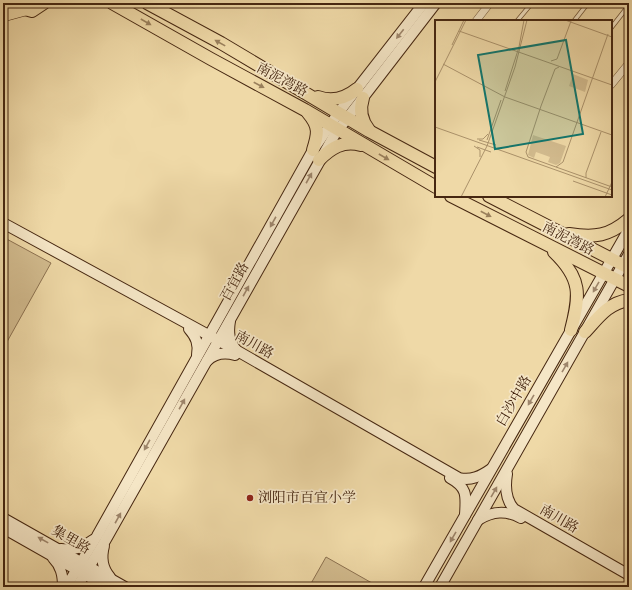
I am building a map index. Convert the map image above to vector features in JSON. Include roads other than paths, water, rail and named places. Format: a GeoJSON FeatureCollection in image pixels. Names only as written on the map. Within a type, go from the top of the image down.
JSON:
{"type":"FeatureCollection","features":[{"type":"Feature","properties":{"kind":"highway"},"geometry":{"type":"LineString","coordinates":[[3,14],[9,3]]}},
{"type":"Feature","properties":{"kind":"highway"},"geometry":{"type":"LineString","coordinates":[[3,14],[27,6]]}},
{"type":"Feature","properties":{"kind":"main road"},"geometry":{"type":"LineString","coordinates":[[27,6],[32,12],[44,3]]}},
{"type":"Feature","properties":{"kind":"main road","name":"南泥湾路"},"geometry":{"type":"LineString","coordinates":[[112,3],[212,60],[303,108],[366,147],[435,186]]}},
{"type":"Feature","properties":{"kind":"main road","name":"南泥湾路"},"geometry":{"type":"LineString","coordinates":[[147,3],[221,43],[372,132],[435,166]]}},
{"type":"Feature","properties":{"kind":"main road"},"geometry":{"type":"LineString","coordinates":[[310,95],[321,98],[336,99],[360,93],[361,115],[364,122],[372,132]]}},
{"type":"Feature","properties":{"kind":"main road"},"geometry":{"type":"LineString","coordinates":[[303,108],[314,120],[317,126],[316,155],[339,145],[351,143],[366,147]]}},
{"type":"Feature","properties":{"kind":"main road","name":"南泥湾路"},"geometry":{"type":"LineString","coordinates":[[453,197],[629,286]]}},
{"type":"Feature","properties":{"kind":"main road","name":"南泥湾路"},"geometry":{"type":"LineString","coordinates":[[491,197],[612,259],[627,262]]}},
{"type":"Feature","properties":{"kind":"main road"},"geometry":{"type":"LineString","coordinates":[[557,231],[583,236],[602,235],[619,227],[629,219]]}},
{"type":"Feature","properties":{"kind":"main road"},"geometry":{"type":"LineString","coordinates":[[546,245],[567,265],[575,280],[577,298],[571,330]]}},
{"type":"Feature","properties":{"kind":"main road"},"geometry":{"type":"LineString","coordinates":[[585,332],[609,307],[617,302],[629,300]]}},
{"type":"Feature","properties":{"kind":"street","name":"百宜路"},"geometry":{"type":"LineString","coordinates":[[212,340],[220,314],[316,155],[334,127],[424,3]]}},
{"type":"Feature","properties":{"kind":"street","name":"百宜路"},"geometry":{"type":"LineString","coordinates":[[360,93],[436,3]]}},
{"type":"Feature","properties":{"kind":"street"},"geometry":{"type":"LineString","coordinates":[[477,20],[490,3]]}},
{"type":"Feature","properties":{"kind":"street"},"geometry":{"type":"LineString","coordinates":[[612,84],[629,63]]}},
{"type":"Feature","properties":{"kind":"street","name":"百宜路"},"geometry":{"type":"LineString","coordinates":[[76,587],[83,568],[212,340],[231,317],[316,155]]}},
{"type":"Feature","properties":{"kind":"street","name":"南川路"},"geometry":{"type":"LineString","coordinates":[[3,222],[188,327]]}},
{"type":"Feature","properties":{"kind":"street","name":"南川路"},"geometry":{"type":"LineString","coordinates":[[3,228],[212,340],[459,478],[473,478],[483,475],[491,470]]}},
{"type":"Feature","properties":{"kind":"street","name":"白沙中路"},"geometry":{"type":"LineString","coordinates":[[424,587],[629,229]]}},
{"type":"Feature","properties":{"kind":"street","name":"白沙中路"},"geometry":{"type":"LineString","coordinates":[[440,587],[615,279],[627,262]]}},
{"type":"Feature","properties":{"kind":"street"},"geometry":{"type":"LineString","coordinates":[[220,314],[211,323],[188,327],[197,343],[201,360],[218,354],[237,354]]}},
{"type":"Feature","properties":{"kind":"street"},"geometry":{"type":"LineString","coordinates":[[231,317],[229,335],[237,354]]}},
{"type":"Feature","properties":{"kind":"street","name":"南川路"},"geometry":{"type":"LineString","coordinates":[[237,354],[458,482],[464,490],[466,496],[465,515]]}},
{"type":"Feature","properties":{"kind":"street","name":"南川路"},"geometry":{"type":"LineString","coordinates":[[509,466],[506,490],[510,504],[514,508],[629,575]]}},
{"type":"Feature","properties":{"kind":"street","name":"南川路"},"geometry":{"type":"LineString","coordinates":[[478,520],[490,513],[512,513],[629,580]]}},
{"type":"Feature","properties":{"kind":"street","name":"集里路"},"geometry":{"type":"LineString","coordinates":[[3,518],[58,549],[83,568],[110,584],[125,587]]}},
{"type":"Feature","properties":{"kind":"street","name":"集里路"},"geometry":{"type":"LineString","coordinates":[[3,528],[48,554],[83,568]]}},
{"type":"Feature","properties":{"kind":"street"},"geometry":{"type":"LineString","coordinates":[[58,549],[79,548],[101,538],[103,547],[102,562],[110,584]]}},
{"type":"Feature","properties":{"kind":"street"},"geometry":{"type":"LineString","coordinates":[[48,554],[59,565],[62,572],[63,587]]}},
{"type":"Feature","properties":{"kind":"street","name":"百宜路"},"geometry":{"type":"LineString","coordinates":[[66,587],[83,568]]}},
{"type":"Feature","properties":{"kind":"lane"},"geometry":{"type":"LineString","coordinates":[[518,20],[532,3]]}},
{"type":"Feature","properties":{"kind":"lane"},"geometry":{"type":"LineString","coordinates":[[575,20],[588,3]]}},
{"type":"Feature","properties":{"kind":"lane"},"geometry":{"type":"LineString","coordinates":[[612,27],[629,5]]}},
{"type":"Feature","properties":{"kind":"place","name":"浏阳市百宜小学"},"geometry":{"type":"Point","coordinates":[250,498]}}]}
